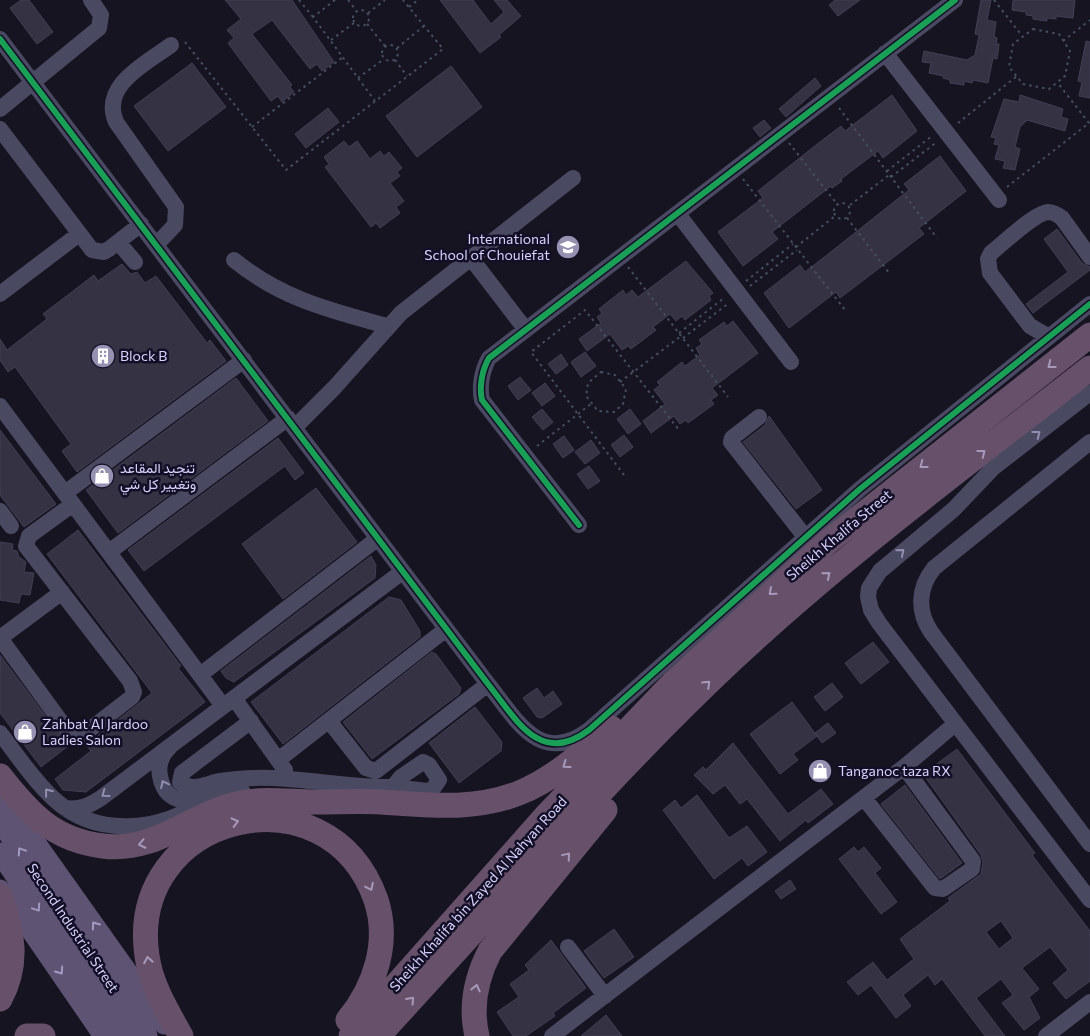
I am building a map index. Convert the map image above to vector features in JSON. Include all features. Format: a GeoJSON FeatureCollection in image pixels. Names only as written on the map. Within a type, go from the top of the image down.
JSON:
{"type":"FeatureCollection","features":[{"type":"Feature","properties":{"kind":"highway","name":"Sheikh Khalifa Street"},"geometry":{"type":"LineString","coordinates":[[614,761],[674,682],[828,542],[1090,335]]}},
{"type":"Feature","properties":{"kind":"highway","name":"Sheikh Khalifa Street"},"geometry":{"type":"LineString","coordinates":[[614,761],[683,708],[781,615],[838,566],[1090,368]]}},
{"type":"Feature","properties":{"kind":"highway"},"geometry":{"type":"LineString","coordinates":[[948,421],[974,425]]}},
{"type":"Feature","properties":{"kind":"highway"},"geometry":{"type":"LineString","coordinates":[[0,776],[20,802],[44,824],[73,839],[105,846],[121,847],[154,841],[204,814],[243,802],[343,801],[451,806],[497,800],[519,793],[559,770],[635,708],[674,682]]}},
{"type":"Feature","properties":{"kind":"highway"},"geometry":{"type":"LineString","coordinates":[[477,1036],[473,1014],[474,996],[482,965],[490,951],[674,730],[680,720],[683,708]]}},
{"type":"Feature","properties":{"kind":"highway","name":"Sheikh Khalifa bin Zayed Al Nahyan Road"},"geometry":{"type":"LineString","coordinates":[[342,1035],[545,817],[614,761]]}},
{"type":"Feature","properties":{"kind":"highway","name":"Sheikh Khalifa bin Zayed Al Nahyan Road"},"geometry":{"type":"LineString","coordinates":[[378,1036],[614,761]]}},
{"type":"Feature","properties":{"kind":"highway"},"geometry":{"type":"LineString","coordinates":[[181,1036],[159,994],[147,957],[146,922],[156,888],[166,871],[193,842],[210,831],[227,824],[265,818],[302,825],[336,843],[363,873],[377,904],[382,933],[378,961],[365,995],[342,1035]]}},
{"type":"Feature","properties":{"kind":"highway"},"geometry":{"type":"LineString","coordinates":[[0,999],[11,971],[13,953],[12,936],[1,900]]}},
{"type":"Feature","properties":{"kind":"highway"},"geometry":{"type":"LineString","coordinates":[[27,1036],[43,1036]]}},
{"type":"Feature","properties":{"kind":"main road"},"geometry":{"type":"LineString","coordinates":[[0,793],[174,1036]]}},
{"type":"Feature","properties":{"kind":"main road","name":"Second Industrial Street"},"geometry":{"type":"LineString","coordinates":[[0,821],[147,1036]]}},
{"type":"Feature","properties":{"kind":"main road","name":"Second Industrial Street"},"geometry":{"type":"LineString","coordinates":[[0,853],[125,1036]]}},
{"type":"Feature","properties":{"kind":"main road"},"geometry":{"type":"LineString","coordinates":[[1,900],[25,921],[104,1036]]}},
{"type":"Feature","properties":{"kind":"street"},"geometry":{"type":"LineString","coordinates":[[0,109],[99,28],[101,15],[91,0]]}},
{"type":"Feature","properties":{"kind":"street"},"geometry":{"type":"LineString","coordinates":[[579,525],[482,400],[481,388],[484,368],[489,358],[735,170],[950,2]]}},
{"type":"Feature","properties":{"kind":"street"},"geometry":{"type":"LineString","coordinates":[[0,40],[244,360],[445,630],[529,735],[554,745],[567,744],[578,738],[860,490],[948,421],[1090,304]]}},
{"type":"Feature","properties":{"kind":"street"},"geometry":{"type":"LineString","coordinates":[[156,244],[175,225],[176,207],[116,122],[112,106],[115,94],[122,83],[175,46]]}},
{"type":"Feature","properties":{"kind":"street"},"geometry":{"type":"LineString","coordinates":[[885,53],[999,200]]}},
{"type":"Feature","properties":{"kind":"street"},"geometry":{"type":"LineString","coordinates":[[0,129],[92,250],[104,252],[141,224]]}},
{"type":"Feature","properties":{"kind":"street"},"geometry":{"type":"LineString","coordinates":[[109,552],[291,423],[334,388],[387,326],[417,299],[573,178]]}},
{"type":"Feature","properties":{"kind":"street"},"geometry":{"type":"LineString","coordinates":[[1049,337],[1036,331],[1025,321],[990,273],[988,266],[991,253],[1038,217],[1048,212],[1058,214],[1062,218],[1090,257]]}},
{"type":"Feature","properties":{"kind":"street"},"geometry":{"type":"LineString","coordinates":[[678,214],[791,362]]}},
{"type":"Feature","properties":{"kind":"street"},"geometry":{"type":"LineString","coordinates":[[0,294],[80,234]]}},
{"type":"Feature","properties":{"kind":"street"},"geometry":{"type":"LineString","coordinates":[[118,242],[135,262]]}},
{"type":"Feature","properties":{"kind":"street"},"geometry":{"type":"LineString","coordinates":[[470,257],[526,330]]}},
{"type":"Feature","properties":{"kind":"street"},"geometry":{"type":"LineString","coordinates":[[234,260],[266,284],[302,302],[387,326]]}},
{"type":"Feature","properties":{"kind":"street"},"geometry":{"type":"LineString","coordinates":[[62,592],[0,638],[72,737],[80,736],[132,697],[133,686],[25,542],[28,536],[69,498],[244,360]]}},
{"type":"Feature","properties":{"kind":"street"},"geometry":{"type":"LineString","coordinates":[[1090,393],[993,468],[954,509],[880,570],[869,588],[868,597],[875,617],[1090,900]]}},
{"type":"Feature","properties":{"kind":"street"},"geometry":{"type":"LineString","coordinates":[[0,406],[200,675],[251,720],[290,778]]}},
{"type":"Feature","properties":{"kind":"street"},"geometry":{"type":"LineString","coordinates":[[759,417],[732,438],[731,442],[806,538]]}},
{"type":"Feature","properties":{"kind":"street"},"geometry":{"type":"LineString","coordinates":[[1090,442],[934,568],[924,582],[921,599],[923,617],[930,632],[1090,844]]}},
{"type":"Feature","properties":{"kind":"street"},"geometry":{"type":"LineString","coordinates":[[0,512],[11,526]]}},
{"type":"Feature","properties":{"kind":"street"},"geometry":{"type":"LineString","coordinates":[[200,675],[377,539]]}},
{"type":"Feature","properties":{"kind":"street"},"geometry":{"type":"LineString","coordinates":[[65,808],[74,810],[93,803],[402,572]]}},
{"type":"Feature","properties":{"kind":"street"},"geometry":{"type":"LineString","coordinates":[[278,760],[445,630]]}},
{"type":"Feature","properties":{"kind":"street"},"geometry":{"type":"LineString","coordinates":[[329,721],[366,768],[376,770],[488,684]]}},
{"type":"Feature","properties":{"kind":"street"},"geometry":{"type":"LineString","coordinates":[[251,720],[182,773],[180,782],[193,787],[237,778],[290,778],[393,786]]}},
{"type":"Feature","properties":{"kind":"street"},"geometry":{"type":"LineString","coordinates":[[556,1035],[904,767],[955,724]]}},
{"type":"Feature","properties":{"kind":"street"},"geometry":{"type":"LineString","coordinates":[[0,734],[53,799],[65,808],[95,822],[128,827],[145,826],[176,817],[203,800]]}},
{"type":"Feature","properties":{"kind":"street"},"geometry":{"type":"LineString","coordinates":[[172,744],[161,759],[160,777],[164,786],[176,798],[185,801],[203,800],[259,790],[312,793],[343,801]]}},
{"type":"Feature","properties":{"kind":"street"},"geometry":{"type":"LineString","coordinates":[[864,798],[935,888],[943,889],[972,869],[973,861],[904,767]]}},
{"type":"Feature","properties":{"kind":"street"},"geometry":{"type":"LineString","coordinates":[[568,947],[605,996]]}},
{"type":"Feature","properties":{"kind":"street"},"geometry":{"type":"LineString","coordinates":[[1046,1036],[1090,1002]]}},
{"type":"Feature","properties":{"kind":"path"},"geometry":{"type":"LineString","coordinates":[[299,0],[331,40],[375,101]]}},
{"type":"Feature","properties":{"kind":"path"},"geometry":{"type":"LineString","coordinates":[[313,17],[336,0]]}},
{"type":"Feature","properties":{"kind":"path"},"geometry":{"type":"LineString","coordinates":[[348,0],[357,11]]}},
{"type":"Feature","properties":{"kind":"path"},"geometry":{"type":"LineString","coordinates":[[368,13],[385,0]]}},
{"type":"Feature","properties":{"kind":"path"},"geometry":{"type":"LineString","coordinates":[[175,46],[185,41],[286,170],[443,49],[403,0]]}},
{"type":"Feature","properties":{"kind":"path"},"geometry":{"type":"LineString","coordinates":[[409,7],[418,0]]}},
{"type":"Feature","properties":{"kind":"path"},"geometry":{"type":"LineString","coordinates":[[994,0],[1022,37]]}},
{"type":"Feature","properties":{"kind":"path"},"geometry":{"type":"LineString","coordinates":[[363,10],[368,13],[370,18],[367,24],[359,27],[354,22],[353,15],[357,11],[363,10]]}},
{"type":"Feature","properties":{"kind":"path"},"geometry":{"type":"LineString","coordinates":[[1063,41],[1090,20]]}},
{"type":"Feature","properties":{"kind":"path"},"geometry":{"type":"LineString","coordinates":[[331,40],[354,22]]}},
{"type":"Feature","properties":{"kind":"path"},"geometry":{"type":"LineString","coordinates":[[367,24],[385,46]]}},
{"type":"Feature","properties":{"kind":"path"},"geometry":{"type":"LineString","coordinates":[[397,48],[424,26]]}},
{"type":"Feature","properties":{"kind":"path"},"geometry":{"type":"LineString","coordinates":[[1033,29],[1058,34],[1063,41],[1070,51],[1065,76],[1048,89],[1023,84],[1010,66],[1013,44],[1033,29]]}},
{"type":"Feature","properties":{"kind":"path"},"geometry":{"type":"LineString","coordinates":[[385,46],[391,45],[397,48]]}},
{"type":"Feature","properties":{"kind":"path"},"geometry":{"type":"LineString","coordinates":[[385,46],[382,52],[384,58],[391,62],[395,60]]}},
{"type":"Feature","properties":{"kind":"path"},"geometry":{"type":"LineString","coordinates":[[395,60],[398,54],[397,48]]}},
{"type":"Feature","properties":{"kind":"path"},"geometry":{"type":"LineString","coordinates":[[252,127],[343,57]]}},
{"type":"Feature","properties":{"kind":"path"},"geometry":{"type":"LineString","coordinates":[[358,78],[384,58]]}},
{"type":"Feature","properties":{"kind":"path"},"geometry":{"type":"LineString","coordinates":[[395,60],[408,76]]}},
{"type":"Feature","properties":{"kind":"path"},"geometry":{"type":"LineString","coordinates":[[849,206],[1017,76]]}},
{"type":"Feature","properties":{"kind":"path"},"geometry":{"type":"LineString","coordinates":[[999,200],[1010,184],[1088,123],[1057,82]]}},
{"type":"Feature","properties":{"kind":"path"},"geometry":{"type":"LineString","coordinates":[[830,96],[937,238]]}},
{"type":"Feature","properties":{"kind":"path"},"geometry":{"type":"LineString","coordinates":[[887,171],[946,131]]}},
{"type":"Feature","properties":{"kind":"path"},"geometry":{"type":"LineString","coordinates":[[782,133],[837,204]]}},
{"type":"Feature","properties":{"kind":"path"},"geometry":{"type":"LineString","coordinates":[[735,170],[844,310]]}},
{"type":"Feature","properties":{"kind":"path"},"geometry":{"type":"LineString","coordinates":[[847,218],[838,219],[833,212],[837,204],[841,202],[849,206]]}},
{"type":"Feature","properties":{"kind":"path"},"geometry":{"type":"LineString","coordinates":[[847,218],[850,210],[849,206]]}},
{"type":"Feature","properties":{"kind":"path"},"geometry":{"type":"LineString","coordinates":[[796,247],[835,216]]}},
{"type":"Feature","properties":{"kind":"path"},"geometry":{"type":"LineString","coordinates":[[847,218],[890,274]]}},
{"type":"Feature","properties":{"kind":"path"},"geometry":{"type":"LineString","coordinates":[[621,257],[728,397]]}},
{"type":"Feature","properties":{"kind":"path"},"geometry":{"type":"LineString","coordinates":[[624,475],[531,352],[585,310],[679,430]]}},
{"type":"Feature","properties":{"kind":"path"},"geometry":{"type":"LineString","coordinates":[[620,382],[681,336]]}},
{"type":"Feature","properties":{"kind":"path"},"geometry":{"type":"LineString","coordinates":[[601,372],[615,375],[620,382],[626,390],[623,404],[614,412],[598,411],[586,396],[588,383],[601,372]]}},
{"type":"Feature","properties":{"kind":"path"},"geometry":{"type":"LineString","coordinates":[[525,455],[592,403]]}},
{"type":"Feature","properties":{"kind":"building"},"geometry":{"type":"Polygon","coordinates":[[[21,0],[29,0],[53,32],[37,44],[10,8],[21,0]]]}},
{"type":"Feature","properties":{"kind":"building"},"geometry":{"type":"Polygon","coordinates":[[[225,0],[292,0],[334,62],[322,71],[317,64],[310,69],[272,20],[252,34],[292,85],[290,87],[294,92],[282,102],[278,96],[271,101],[228,43],[234,38],[227,30],[241,19],[225,0]]]}},
{"type":"Feature","properties":{"kind":"building"},"geometry":{"type":"Polygon","coordinates":[[[440,0],[473,0],[491,24],[504,12],[494,0],[507,0],[521,16],[499,35],[501,37],[480,53],[440,0]]]}},
{"type":"Feature","properties":{"kind":"building"},"geometry":{"type":"Polygon","coordinates":[[[835,0],[860,0],[838,16],[829,5],[835,0]]]}},
{"type":"Feature","properties":{"kind":"building"},"geometry":{"type":"Polygon","coordinates":[[[981,0],[991,0],[987,20],[996,22],[994,37],[997,38],[996,44],[999,44],[997,59],[993,58],[988,83],[973,80],[972,83],[964,81],[964,85],[950,83],[950,80],[943,78],[944,76],[929,73],[931,63],[922,62],[924,51],[967,60],[975,55],[979,35],[975,34],[981,0]]]}},
{"type":"Feature","properties":{"kind":"building"},"geometry":{"type":"Polygon","coordinates":[[[1013,0],[1075,0],[1073,18],[1056,16],[1056,19],[1047,18],[1047,21],[1033,19],[1033,16],[1026,15],[1026,12],[1012,10],[1013,0]]]}},
{"type":"Feature","properties":{"kind":"building"},"geometry":{"type":"Polygon","coordinates":[[[1086,41],[1090,42],[1090,98],[1079,96],[1082,82],[1078,81],[1086,41]]]}},
{"type":"Feature","properties":{"kind":"building"},"geometry":{"type":"Polygon","coordinates":[[[192,63],[226,107],[168,151],[134,106],[192,63]]]}},
{"type":"Feature","properties":{"kind":"building"},"geometry":{"type":"Polygon","coordinates":[[[451,66],[482,107],[417,157],[386,116],[451,66]]]}},
{"type":"Feature","properties":{"kind":"building"},"geometry":{"type":"Polygon","coordinates":[[[815,78],[821,86],[786,117],[779,109],[815,78]]]}},
{"type":"Feature","properties":{"kind":"building"},"geometry":{"type":"Polygon","coordinates":[[[892,95],[917,131],[883,158],[878,151],[841,179],[842,181],[832,188],[831,186],[772,232],[778,239],[743,266],[718,232],[763,198],[758,191],[816,145],[841,126],[845,131],[892,95]]]}},
{"type":"Feature","properties":{"kind":"building"},"geometry":{"type":"Polygon","coordinates":[[[1020,95],[1063,109],[1061,117],[1068,119],[1065,131],[1027,120],[1020,127],[1015,147],[1020,149],[1015,170],[1003,168],[1005,161],[995,159],[999,145],[994,144],[996,138],[991,137],[1004,99],[1019,102],[1020,95]]]}},
{"type":"Feature","properties":{"kind":"building"},"geometry":{"type":"Polygon","coordinates":[[[328,108],[339,122],[306,148],[295,134],[328,108]]]}},
{"type":"Feature","properties":{"kind":"building"},"geometry":{"type":"Polygon","coordinates":[[[764,120],[771,128],[760,137],[753,128],[764,120]]]}},
{"type":"Feature","properties":{"kind":"building"},"geometry":{"type":"Polygon","coordinates":[[[344,141],[349,147],[357,141],[370,159],[380,151],[384,156],[389,152],[402,168],[397,172],[400,176],[390,183],[404,201],[396,207],[400,213],[380,228],[376,223],[371,227],[325,167],[329,164],[324,157],[344,141]]]}},
{"type":"Feature","properties":{"kind":"building"},"geometry":{"type":"Polygon","coordinates":[[[940,156],[966,191],[919,228],[924,234],[840,298],[836,292],[789,328],[764,293],[800,265],[805,272],[827,255],[909,190],[904,184],[940,156]]]}},
{"type":"Feature","properties":{"kind":"building"},"geometry":{"type":"Polygon","coordinates":[[[1057,229],[1082,263],[1090,267],[1090,270],[1033,313],[1026,304],[1068,272],[1044,239],[1057,229]]]}},
{"type":"Feature","properties":{"kind":"building"},"geometry":{"type":"Polygon","coordinates":[[[686,261],[713,293],[709,296],[711,300],[685,320],[682,316],[676,321],[670,314],[653,327],[656,330],[631,349],[628,346],[622,350],[610,334],[587,351],[579,339],[601,323],[597,317],[602,313],[599,309],[623,290],[626,295],[632,290],[638,297],[686,261]]]}},
{"type":"Feature","properties":{"kind":"building","name":"Block B"},"geometry":{"type":"Polygon","coordinates":[[[122,264],[131,274],[137,272],[145,283],[156,276],[207,343],[210,340],[226,361],[77,472],[62,451],[71,444],[15,367],[8,372],[0,360],[0,339],[7,350],[47,319],[43,314],[94,275],[98,281],[122,264]]]}},
{"type":"Feature","properties":{"kind":"building"},"geometry":{"type":"Polygon","coordinates":[[[733,321],[758,353],[712,388],[718,395],[711,400],[714,404],[688,423],[686,420],[680,424],[674,416],[651,433],[643,421],[665,404],[654,390],[660,385],[657,382],[682,362],[685,366],[700,355],[696,348],[702,344],[699,340],[724,322],[727,326],[733,321]]]}},
{"type":"Feature","properties":{"kind":"building"},"geometry":{"type":"Polygon","coordinates":[[[585,352],[596,366],[581,377],[571,362],[585,352]]]}},
{"type":"Feature","properties":{"kind":"building"},"geometry":{"type":"Polygon","coordinates":[[[561,354],[568,365],[556,374],[548,364],[561,354]]]}},
{"type":"Feature","properties":{"kind":"building"},"geometry":{"type":"Polygon","coordinates":[[[520,377],[531,390],[518,400],[508,386],[520,377]]]}},
{"type":"Feature","properties":{"kind":"building"},"geometry":{"type":"Polygon","coordinates":[[[236,378],[268,421],[118,533],[86,490],[236,378]]]}},
{"type":"Feature","properties":{"kind":"building"},"geometry":{"type":"Polygon","coordinates":[[[545,383],[555,396],[542,406],[532,393],[545,383]]]}},
{"type":"Feature","properties":{"kind":"building"},"geometry":{"type":"Polygon","coordinates":[[[542,409],[553,422],[543,430],[532,417],[542,409]]]}},
{"type":"Feature","properties":{"kind":"building"},"geometry":{"type":"Polygon","coordinates":[[[630,409],[641,424],[628,434],[617,419],[630,409]]]}},
{"type":"Feature","properties":{"kind":"building"},"geometry":{"type":"Polygon","coordinates":[[[769,416],[822,490],[796,509],[743,442],[765,425],[769,416]]]}},
{"type":"Feature","properties":{"kind":"building"},"geometry":{"type":"Polygon","coordinates":[[[0,430],[56,504],[24,527],[0,495],[0,430]]]}},
{"type":"Feature","properties":{"kind":"building"},"geometry":{"type":"Polygon","coordinates":[[[624,435],[633,447],[620,457],[611,445],[624,435]]]}},
{"type":"Feature","properties":{"kind":"building"},"geometry":{"type":"Polygon","coordinates":[[[564,436],[574,450],[563,458],[553,444],[564,436]]]}},
{"type":"Feature","properties":{"kind":"building"},"geometry":{"type":"Polygon","coordinates":[[[278,438],[304,473],[295,480],[285,466],[144,571],[128,550],[278,438]]]}},
{"type":"Feature","properties":{"kind":"building"},"geometry":{"type":"Polygon","coordinates":[[[591,440],[600,453],[585,464],[575,452],[591,440]]]}},
{"type":"Feature","properties":{"kind":"building"},"geometry":{"type":"Polygon","coordinates":[[[589,466],[600,481],[588,489],[577,474],[589,466]]]}},
{"type":"Feature","properties":{"kind":"building"},"geometry":{"type":"Polygon","coordinates":[[[316,488],[357,542],[283,599],[242,544],[316,488]]]}},
{"type":"Feature","properties":{"kind":"building"},"geometry":{"type":"Polygon","coordinates":[[[78,530],[181,666],[178,668],[205,702],[86,792],[63,790],[55,779],[91,751],[86,745],[152,693],[47,554],[78,530]]]}},
{"type":"Feature","properties":{"kind":"building"},"geometry":{"type":"Polygon","coordinates":[[[0,542],[13,544],[12,550],[17,551],[19,557],[26,562],[24,572],[34,573],[30,595],[21,594],[19,603],[0,600],[0,542]]]}},
{"type":"Feature","properties":{"kind":"building"},"geometry":{"type":"Polygon","coordinates":[[[371,556],[376,565],[375,578],[234,682],[226,678],[221,671],[371,556]]]}},
{"type":"Feature","properties":{"kind":"building"},"geometry":{"type":"Polygon","coordinates":[[[389,597],[401,600],[420,631],[420,637],[283,744],[251,702],[389,597]]]}},
{"type":"Feature","properties":{"kind":"building"},"geometry":{"type":"Polygon","coordinates":[[[873,642],[889,662],[861,684],[845,663],[873,642]]]}},
{"type":"Feature","properties":{"kind":"building"},"geometry":{"type":"Polygon","coordinates":[[[432,652],[436,654],[461,688],[459,694],[372,759],[343,722],[432,652]]]}},
{"type":"Feature","properties":{"kind":"building"},"geometry":{"type":"Polygon","coordinates":[[[0,655],[68,746],[41,767],[0,713],[0,655]]]}},
{"type":"Feature","properties":{"kind":"building"},"geometry":{"type":"Polygon","coordinates":[[[832,683],[843,697],[825,711],[814,697],[832,683]]]}},
{"type":"Feature","properties":{"kind":"building"},"geometry":{"type":"Polygon","coordinates":[[[537,688],[544,698],[553,691],[562,704],[542,718],[537,717],[523,698],[537,688]]]}},
{"type":"Feature","properties":{"kind":"building"},"geometry":{"type":"Polygon","coordinates":[[[792,702],[817,736],[793,754],[798,760],[780,774],[750,734],[792,702]]]}},
{"type":"Feature","properties":{"kind":"building"},"geometry":{"type":"Polygon","coordinates":[[[475,707],[502,742],[501,751],[459,783],[429,743],[475,707]]]}},
{"type":"Feature","properties":{"kind":"building"},"geometry":{"type":"Polygon","coordinates":[[[828,723],[836,733],[822,743],[815,733],[828,723]]]}},
{"type":"Feature","properties":{"kind":"building"},"geometry":{"type":"Polygon","coordinates":[[[733,743],[788,814],[821,789],[833,804],[808,823],[806,820],[780,841],[747,799],[740,804],[725,785],[713,794],[694,775],[703,767],[706,770],[733,743]]]}},
{"type":"Feature","properties":{"kind":"building"},"geometry":{"type":"Polygon","coordinates":[[[957,749],[1035,853],[1032,855],[1090,931],[1090,981],[1066,999],[1053,983],[1068,970],[1050,947],[1022,968],[1039,989],[1029,997],[1040,1018],[1024,1030],[1002,1003],[1013,995],[1001,979],[976,998],[1005,1036],[985,1036],[942,979],[935,985],[928,975],[903,995],[911,1006],[896,1018],[871,985],[858,995],[847,982],[873,962],[887,980],[914,959],[900,939],[950,901],[948,898],[981,874],[983,862],[981,855],[923,774],[957,749]],[[1001,921],[986,932],[999,949],[1013,938],[1001,921]]]}},
{"type":"Feature","properties":{"kind":"building"},"geometry":{"type":"Polygon","coordinates":[[[905,785],[962,863],[940,879],[881,804],[905,785]]]}},
{"type":"Feature","properties":{"kind":"building"},"geometry":{"type":"Polygon","coordinates":[[[697,795],[729,838],[747,826],[767,852],[748,866],[742,858],[714,879],[663,810],[675,800],[681,808],[697,795]]]}},
{"type":"Feature","properties":{"kind":"building"},"geometry":{"type":"Polygon","coordinates":[[[854,847],[858,852],[864,847],[881,868],[875,873],[897,902],[881,914],[839,859],[854,847]]]}},
{"type":"Feature","properties":{"kind":"building"},"geometry":{"type":"Polygon","coordinates":[[[790,880],[796,889],[781,899],[775,891],[790,880]]]}},
{"type":"Feature","properties":{"kind":"building"},"geometry":{"type":"Polygon","coordinates":[[[614,929],[634,957],[604,978],[584,951],[614,929]]]}},
{"type":"Feature","properties":{"kind":"building"},"geometry":{"type":"Polygon","coordinates":[[[551,940],[586,988],[553,1013],[555,1016],[526,1036],[513,1036],[497,1012],[519,997],[510,984],[529,970],[525,965],[551,940]]]}},
{"type":"Feature","properties":{"kind":"building"},"geometry":{"type":"Polygon","coordinates":[[[606,1015],[622,1036],[581,1036],[606,1015]]]}},
{"type":"Feature","properties":{"kind":"cycle path"},"geometry":{"type":"LineString","coordinates":[[579,525],[482,400],[482,379],[489,358],[955,0]]}},
{"type":"Feature","properties":{"kind":"cycle path"},"geometry":{"type":"LineString","coordinates":[[0,39],[519,724],[543,741],[556,743],[572,740],[589,730],[860,489],[1090,304]]}},
{"type":"Feature","properties":{"kind":"place","name":"International School of Chouiefat"},"geometry":{"type":"Point","coordinates":[568,247]}},
{"type":"Feature","properties":{"kind":"place","name":"Block B"},"geometry":{"type":"Point","coordinates":[103,356]}},
{"type":"Feature","properties":{"kind":"place","name":"تنجيد المقاعد وتغيير كل شي"},"geometry":{"type":"Point","coordinates":[102,476]}},
{"type":"Feature","properties":{"kind":"place","name":"Zahbat Al Jardoo Ladies Salon"},"geometry":{"type":"Point","coordinates":[25,732]}},
{"type":"Feature","properties":{"kind":"place","name":"Tanganoc taza RX"},"geometry":{"type":"Point","coordinates":[820,771]}}]}
